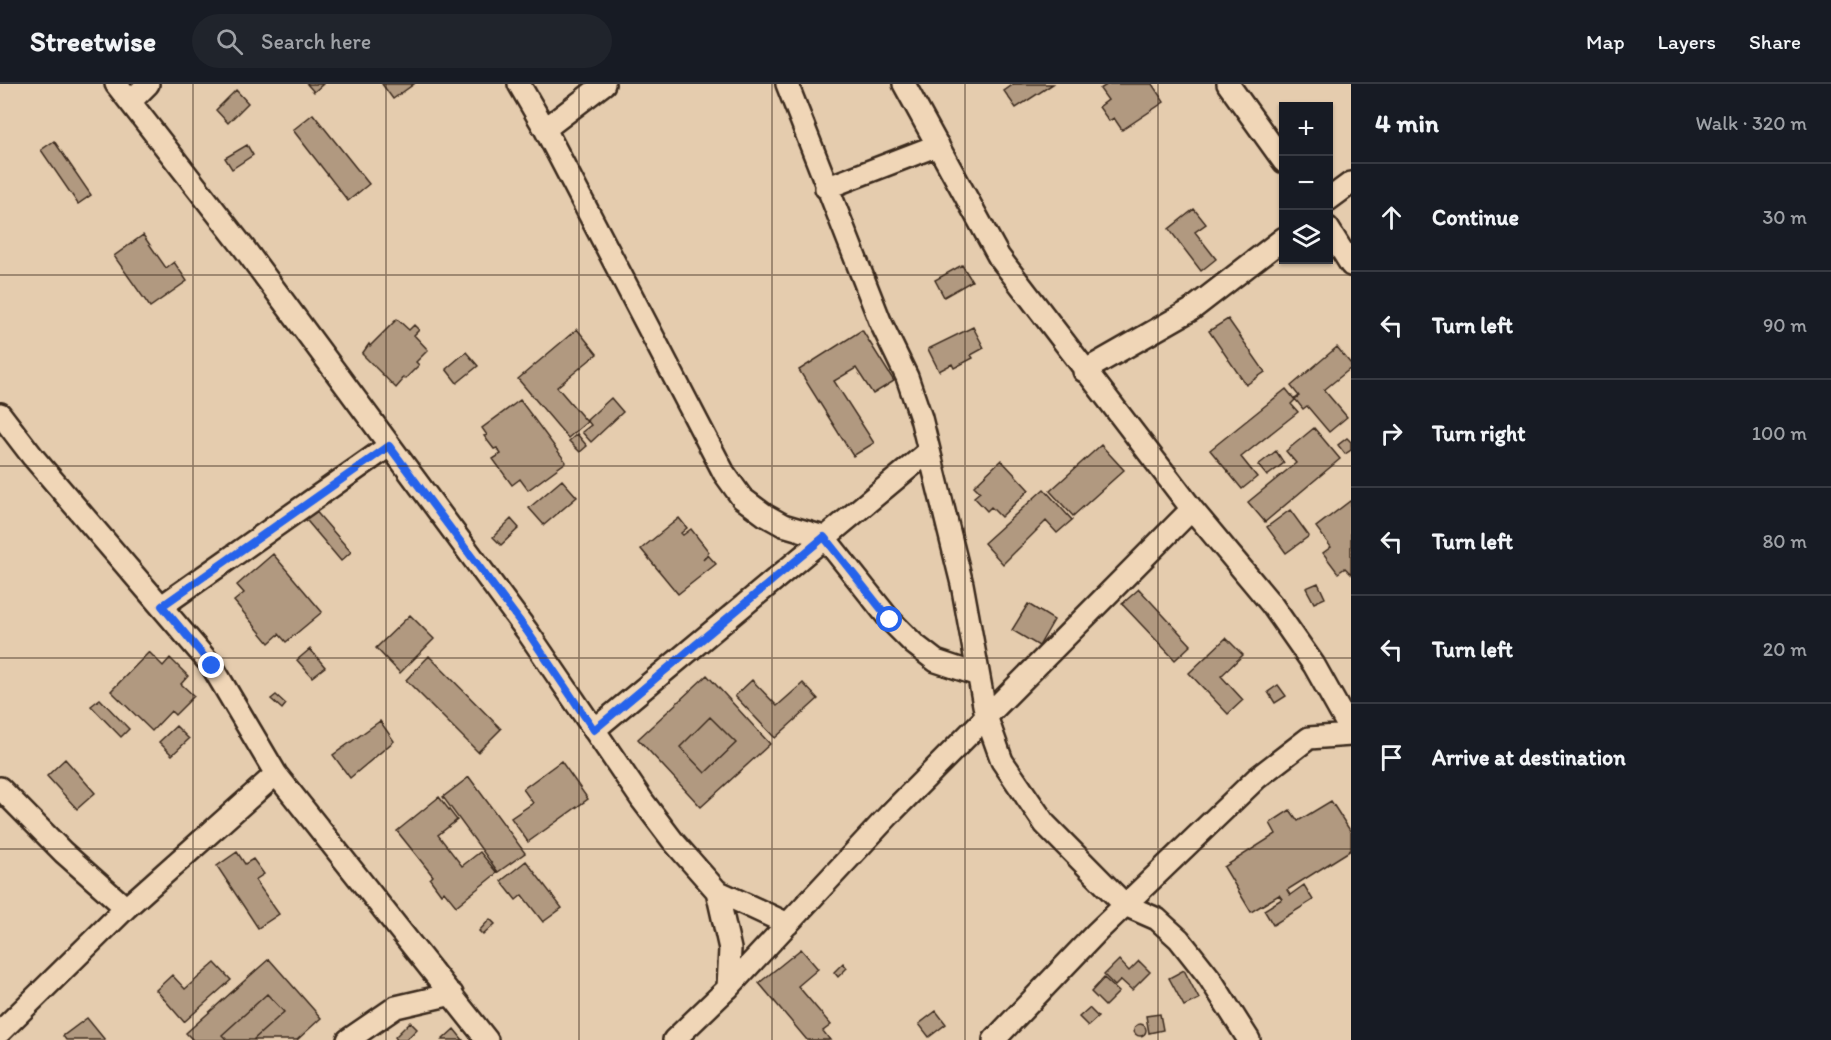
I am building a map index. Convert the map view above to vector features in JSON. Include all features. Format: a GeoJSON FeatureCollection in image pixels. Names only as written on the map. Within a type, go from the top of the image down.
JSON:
{"type":"FeatureCollection","features":[{"type":"Feature","properties":{"kind":"street"},"geometry":{"type":"LineString","coordinates":[[116,84],[244,248],[527,631],[673,842],[717,891],[788,924]]}},
{"type":"Feature","properties":{"kind":"street"},"geometry":{"type":"LineString","coordinates":[[131,101],[148,84]]}},
{"type":"Feature","properties":{"kind":"street"},"geometry":{"type":"LineString","coordinates":[[519,84],[545,129],[724,473],[742,498],[783,525],[824,537],[890,620],[914,644],[936,661],[978,675]]}},
{"type":"Feature","properties":{"kind":"street"},"geometry":{"type":"LineString","coordinates":[[545,129],[604,84]]}},
{"type":"Feature","properties":{"kind":"street"},"geometry":{"type":"LineString","coordinates":[[787,84],[880,321],[907,377],[962,584],[986,716],[1002,761],[1039,816],[1125,905],[1157,920],[1179,939],[1209,976],[1249,1040]]}},
{"type":"Feature","properties":{"kind":"street"},"geometry":{"type":"LineString","coordinates":[[904,84],[999,257],[1084,371],[1278,614],[1314,665],[1351,730]]}},
{"type":"Feature","properties":{"kind":"street"},"geometry":{"type":"LineString","coordinates":[[1228,84],[1280,156]]}},
{"type":"Feature","properties":{"kind":"street"},"geometry":{"type":"LineString","coordinates":[[826,188],[938,145]]}},
{"type":"Feature","properties":{"kind":"street"},"geometry":{"type":"LineString","coordinates":[[1333,197],[1351,183]]}},
{"type":"Feature","properties":{"kind":"street"},"geometry":{"type":"LineString","coordinates":[[1333,235],[1351,265]]}},
{"type":"Feature","properties":{"kind":"street"},"geometry":{"type":"LineString","coordinates":[[1084,371],[1191,310],[1279,242]]}},
{"type":"Feature","properties":{"kind":"street"},"geometry":{"type":"LineString","coordinates":[[0,414],[33,457],[212,666],[276,774],[487,1040]]}},
{"type":"Feature","properties":{"kind":"street"},"geometry":{"type":"LineString","coordinates":[[162,606],[389,446]]}},
{"type":"Feature","properties":{"kind":"street"},"geometry":{"type":"LineString","coordinates":[[594,730],[928,453]]}},
{"type":"Feature","properties":{"kind":"street"},"geometry":{"type":"LineString","coordinates":[[674,1040],[729,988],[986,716],[1192,509]]}},
{"type":"Feature","properties":{"kind":"street"},"geometry":{"type":"LineString","coordinates":[[994,1040],[1225,806],[1309,738],[1351,735]]}},
{"type":"Feature","properties":{"kind":"street"},"geometry":{"type":"LineString","coordinates":[[0,1032],[126,908],[276,774]]}},
{"type":"Feature","properties":{"kind":"street"},"geometry":{"type":"LineString","coordinates":[[0,788],[63,852],[126,908]]}},
{"type":"Feature","properties":{"kind":"street"},"geometry":{"type":"LineString","coordinates":[[717,891],[727,926],[730,949],[729,988]]}},
{"type":"Feature","properties":{"kind":"street"},"geometry":{"type":"LineString","coordinates":[[348,1040],[396,1007],[452,994]]}},
{"type":"Feature","properties":{"kind":"building"},"geometry":{"type":"Polygon","coordinates":[[[307,84],[323,84],[314,92],[307,84]]]}},
{"type":"Feature","properties":{"kind":"building"},"geometry":{"type":"Polygon","coordinates":[[[382,84],[414,84],[393,99],[382,84]]]}},
{"type":"Feature","properties":{"kind":"building"},"geometry":{"type":"Polygon","coordinates":[[[1014,84],[1053,84],[1016,108],[1004,91],[1014,84]]]}},
{"type":"Feature","properties":{"kind":"building"},"geometry":{"type":"Polygon","coordinates":[[[1108,84],[1152,84],[1164,102],[1122,130],[1114,118],[1109,121],[1099,107],[1108,100],[1100,89],[1108,84]]]}},
{"type":"Feature","properties":{"kind":"building"},"geometry":{"type":"Polygon","coordinates":[[[236,90],[248,103],[228,123],[216,110],[236,90]]]}},
{"type":"Feature","properties":{"kind":"building"},"geometry":{"type":"Polygon","coordinates":[[[313,114],[369,184],[348,201],[293,130],[313,114]]]}},
{"type":"Feature","properties":{"kind":"building"},"geometry":{"type":"Polygon","coordinates":[[[54,141],[91,195],[78,204],[41,150],[54,141]]]}},
{"type":"Feature","properties":{"kind":"building"},"geometry":{"type":"Polygon","coordinates":[[[247,145],[253,155],[232,169],[225,158],[247,145]]]}},
{"type":"Feature","properties":{"kind":"building"},"geometry":{"type":"Polygon","coordinates":[[[1194,209],[1206,224],[1195,232],[1216,259],[1201,271],[1169,229],[1194,209]]]}},
{"type":"Feature","properties":{"kind":"building"},"geometry":{"type":"Polygon","coordinates":[[[143,235],[166,268],[174,262],[187,281],[150,307],[114,256],[143,235]]]}},
{"type":"Feature","properties":{"kind":"building"},"geometry":{"type":"Polygon","coordinates":[[[962,265],[972,281],[944,297],[935,280],[962,265]]]}},
{"type":"Feature","properties":{"kind":"building"},"geometry":{"type":"Polygon","coordinates":[[[397,319],[409,330],[414,325],[419,330],[414,335],[428,350],[416,362],[419,365],[405,379],[403,377],[396,388],[362,354],[369,344],[370,346],[397,319]]]}},
{"type":"Feature","properties":{"kind":"building"},"geometry":{"type":"Polygon","coordinates":[[[1228,319],[1265,372],[1246,385],[1209,331],[1228,319]]]}},
{"type":"Feature","properties":{"kind":"building"},"geometry":{"type":"Polygon","coordinates":[[[973,327],[984,348],[971,355],[973,358],[954,368],[952,364],[939,371],[928,349],[973,327]]]}},
{"type":"Feature","properties":{"kind":"building"},"geometry":{"type":"Polygon","coordinates":[[[577,329],[597,354],[557,387],[587,422],[568,438],[518,379],[577,329]]]}},
{"type":"Feature","properties":{"kind":"building"},"geometry":{"type":"Polygon","coordinates":[[[862,330],[894,381],[873,394],[856,368],[834,381],[874,443],[853,456],[799,370],[862,330]]]}},
{"type":"Feature","properties":{"kind":"building"},"geometry":{"type":"Polygon","coordinates":[[[1337,347],[1351,364],[1351,368],[1324,390],[1347,417],[1329,432],[1307,406],[1303,409],[1295,399],[1299,396],[1291,386],[1337,347]]]}},
{"type":"Feature","properties":{"kind":"building"},"geometry":{"type":"Polygon","coordinates":[[[466,352],[478,366],[457,383],[446,369],[466,352]]]}},
{"type":"Feature","properties":{"kind":"building"},"geometry":{"type":"Polygon","coordinates":[[[1286,389],[1295,400],[1291,404],[1298,412],[1241,457],[1257,477],[1242,489],[1210,450],[1286,389]]]}},
{"type":"Feature","properties":{"kind":"building"},"geometry":{"type":"Polygon","coordinates":[[[611,398],[623,412],[591,442],[582,432],[591,425],[587,420],[611,398]]]}},
{"type":"Feature","properties":{"kind":"building"},"geometry":{"type":"Polygon","coordinates":[[[520,400],[566,462],[528,490],[520,479],[512,485],[493,459],[501,454],[484,436],[487,435],[482,428],[520,400]]]}},
{"type":"Feature","properties":{"kind":"building"},"geometry":{"type":"Polygon","coordinates":[[[1314,428],[1340,459],[1265,522],[1248,502],[1296,463],[1286,451],[1314,428]]]}},
{"type":"Feature","properties":{"kind":"building"},"geometry":{"type":"Polygon","coordinates":[[[577,434],[587,446],[580,452],[569,441],[577,434]]]}},
{"type":"Feature","properties":{"kind":"building"},"geometry":{"type":"Polygon","coordinates":[[[1347,438],[1351,442],[1351,450],[1345,454],[1338,445],[1347,438]]]}},
{"type":"Feature","properties":{"kind":"building"},"geometry":{"type":"Polygon","coordinates":[[[1101,445],[1124,470],[1073,516],[1050,491],[1101,445]]]}},
{"type":"Feature","properties":{"kind":"building"},"geometry":{"type":"Polygon","coordinates":[[[1276,451],[1284,463],[1267,476],[1258,465],[1276,451]]]}},
{"type":"Feature","properties":{"kind":"building"},"geometry":{"type":"Polygon","coordinates":[[[1001,460],[1029,490],[1001,517],[991,507],[987,511],[974,497],[980,492],[974,486],[1001,460]]]}},
{"type":"Feature","properties":{"kind":"building"},"geometry":{"type":"Polygon","coordinates":[[[562,480],[577,497],[544,525],[529,508],[562,480]]]}},
{"type":"Feature","properties":{"kind":"building"},"geometry":{"type":"Polygon","coordinates":[[[1044,489],[1072,520],[1057,533],[1046,521],[1003,564],[984,543],[1044,489]]]}},
{"type":"Feature","properties":{"kind":"building"},"geometry":{"type":"Polygon","coordinates":[[[1350,501],[1351,574],[1345,568],[1338,573],[1323,553],[1331,547],[1316,527],[1350,501]]]}},
{"type":"Feature","properties":{"kind":"building"},"geometry":{"type":"Polygon","coordinates":[[[313,508],[351,552],[341,561],[303,516],[313,508]]]}},
{"type":"Feature","properties":{"kind":"building"},"geometry":{"type":"Polygon","coordinates":[[[1290,510],[1309,536],[1286,553],[1267,527],[1290,510]]]}},
{"type":"Feature","properties":{"kind":"building"},"geometry":{"type":"Polygon","coordinates":[[[679,518],[687,528],[681,533],[683,535],[691,529],[709,552],[703,560],[708,555],[716,564],[678,594],[641,549],[679,518]]]}},
{"type":"Feature","properties":{"kind":"building"},"geometry":{"type":"Polygon","coordinates":[[[511,519],[519,528],[501,545],[493,537],[511,519]]]}},
{"type":"Feature","properties":{"kind":"building"},"geometry":{"type":"Polygon","coordinates":[[[273,554],[322,612],[286,642],[279,634],[269,643],[234,601],[244,593],[237,585],[273,554]]]}},
{"type":"Feature","properties":{"kind":"building"},"geometry":{"type":"Polygon","coordinates":[[[1318,583],[1325,598],[1314,603],[1306,588],[1318,583]]]}},
{"type":"Feature","properties":{"kind":"building"},"geometry":{"type":"Polygon","coordinates":[[[1139,589],[1191,645],[1175,660],[1122,604],[1139,589]]]}},
{"type":"Feature","properties":{"kind":"building"},"geometry":{"type":"Polygon","coordinates":[[[1028,604],[1054,620],[1039,646],[1012,630],[1028,604]]]}},
{"type":"Feature","properties":{"kind":"building"},"geometry":{"type":"Polygon","coordinates":[[[410,615],[434,639],[400,673],[376,648],[410,615]]]}},
{"type":"Feature","properties":{"kind":"building"},"geometry":{"type":"Polygon","coordinates":[[[1226,638],[1243,655],[1221,676],[1243,700],[1228,714],[1189,673],[1226,638]]]}},
{"type":"Feature","properties":{"kind":"building"},"geometry":{"type":"Polygon","coordinates":[[[310,649],[325,667],[312,677],[297,660],[310,649]]]}},
{"type":"Feature","properties":{"kind":"building"},"geometry":{"type":"Polygon","coordinates":[[[149,652],[163,666],[170,658],[188,676],[181,684],[194,696],[175,715],[171,711],[152,731],[111,691],[149,652]]]}},
{"type":"Feature","properties":{"kind":"building"},"geometry":{"type":"Polygon","coordinates":[[[429,656],[501,729],[478,752],[406,680],[429,656]]]}},
{"type":"Feature","properties":{"kind":"building"},"geometry":{"type":"Polygon","coordinates":[[[707,675],[770,744],[701,807],[638,739],[707,675]],[[710,717],[680,747],[705,773],[736,743],[710,717]]]}},
{"type":"Feature","properties":{"kind":"building"},"geometry":{"type":"Polygon","coordinates":[[[752,680],[777,706],[803,683],[818,699],[775,738],[735,696],[752,680]]]}},
{"type":"Feature","properties":{"kind":"building"},"geometry":{"type":"Polygon","coordinates":[[[1278,685],[1286,696],[1275,703],[1268,692],[1278,685]]]}},
{"type":"Feature","properties":{"kind":"building"},"geometry":{"type":"Polygon","coordinates":[[[276,695],[286,704],[282,709],[271,699],[276,695]]]}},
{"type":"Feature","properties":{"kind":"building"},"geometry":{"type":"Polygon","coordinates":[[[100,699],[129,729],[121,737],[91,706],[100,699]]]}},
{"type":"Feature","properties":{"kind":"building"},"geometry":{"type":"Polygon","coordinates":[[[710,717],[736,743],[705,773],[680,747],[710,717]]]}},
{"type":"Feature","properties":{"kind":"building"},"geometry":{"type":"Polygon","coordinates":[[[380,721],[394,741],[350,778],[333,755],[380,721]]]}},
{"type":"Feature","properties":{"kind":"building"},"geometry":{"type":"Polygon","coordinates":[[[176,726],[189,739],[172,755],[159,742],[176,726]]]}},
{"type":"Feature","properties":{"kind":"building"},"geometry":{"type":"Polygon","coordinates":[[[65,759],[95,793],[77,809],[47,776],[65,759]]]}},
{"type":"Feature","properties":{"kind":"building"},"geometry":{"type":"Polygon","coordinates":[[[561,761],[588,799],[528,842],[511,818],[533,803],[523,789],[561,761]]]}},
{"type":"Feature","properties":{"kind":"building"},"geometry":{"type":"Polygon","coordinates":[[[469,777],[525,853],[498,872],[443,797],[469,777]]]}},
{"type":"Feature","properties":{"kind":"building"},"geometry":{"type":"Polygon","coordinates":[[[439,797],[457,820],[438,835],[462,866],[480,852],[497,873],[456,906],[444,891],[441,894],[430,879],[433,876],[397,831],[439,797]]]}},
{"type":"Feature","properties":{"kind":"building"},"geometry":{"type":"Polygon","coordinates":[[[1331,801],[1351,832],[1351,850],[1287,890],[1290,895],[1304,885],[1313,900],[1273,925],[1264,910],[1282,899],[1279,895],[1251,912],[1224,867],[1276,834],[1270,823],[1290,810],[1298,821],[1331,801]]]}},
{"type":"Feature","properties":{"kind":"building"},"geometry":{"type":"Polygon","coordinates":[[[237,852],[245,864],[253,859],[264,874],[255,880],[279,914],[258,928],[217,866],[237,852]]]}},
{"type":"Feature","properties":{"kind":"building"},"geometry":{"type":"Polygon","coordinates":[[[526,861],[562,908],[543,922],[522,895],[516,900],[501,881],[526,861]]]}},
{"type":"Feature","properties":{"kind":"building"},"geometry":{"type":"Polygon","coordinates":[[[490,919],[495,924],[483,935],[479,931],[490,919]]]}},
{"type":"Feature","properties":{"kind":"building"},"geometry":{"type":"Polygon","coordinates":[[[801,949],[818,969],[798,986],[831,1025],[823,1031],[830,1040],[807,1040],[759,983],[801,949]]]}},
{"type":"Feature","properties":{"kind":"building"},"geometry":{"type":"Polygon","coordinates":[[[269,959],[321,1018],[297,1040],[253,1040],[284,1012],[267,994],[222,1035],[227,1040],[193,1040],[186,1033],[269,959]]]}},
{"type":"Feature","properties":{"kind":"building"},"geometry":{"type":"Polygon","coordinates":[[[1119,960],[1129,971],[1139,961],[1150,972],[1132,990],[1121,980],[1115,986],[1104,975],[1119,960]]]}},
{"type":"Feature","properties":{"kind":"building"},"geometry":{"type":"Polygon","coordinates":[[[215,963],[231,980],[184,1022],[156,990],[172,975],[185,989],[215,963]]]}},
{"type":"Feature","properties":{"kind":"building"},"geometry":{"type":"Polygon","coordinates":[[[843,963],[847,968],[838,977],[834,972],[843,963]]]}},
{"type":"Feature","properties":{"kind":"building"},"geometry":{"type":"Polygon","coordinates":[[[1184,970],[1199,999],[1184,1006],[1169,978],[1184,970]]]}},
{"type":"Feature","properties":{"kind":"building"},"geometry":{"type":"Polygon","coordinates":[[[1104,978],[1119,992],[1105,1006],[1091,992],[1104,978]]]}},
{"type":"Feature","properties":{"kind":"building"},"geometry":{"type":"Polygon","coordinates":[[[267,994],[284,1012],[253,1040],[227,1040],[222,1035],[267,994]]]}},
{"type":"Feature","properties":{"kind":"building"},"geometry":{"type":"Polygon","coordinates":[[[1089,1008],[1098,1017],[1088,1026],[1079,1017],[1089,1008]]]}},
{"type":"Feature","properties":{"kind":"building"},"geometry":{"type":"Polygon","coordinates":[[[936,1011],[946,1024],[929,1037],[919,1024],[936,1011]]]}},
{"type":"Feature","properties":{"kind":"building"},"geometry":{"type":"Polygon","coordinates":[[[1160,1014],[1163,1030],[1149,1033],[1146,1016],[1160,1014]]]}},
{"type":"Feature","properties":{"kind":"building"},"geometry":{"type":"Polygon","coordinates":[[[87,1018],[105,1040],[66,1040],[63,1036],[87,1018]]]}},
{"type":"Feature","properties":{"kind":"building"},"geometry":{"type":"Polygon","coordinates":[[[410,1022],[417,1029],[406,1040],[397,1040],[395,1037],[410,1022]]]}},
{"type":"Feature","properties":{"kind":"building"},"geometry":{"type":"Polygon","coordinates":[[[1142,1024],[1146,1030],[1142,1036],[1138,1036],[1134,1028],[1142,1024]]]}},
{"type":"Feature","properties":{"kind":"building"},"geometry":{"type":"Polygon","coordinates":[[[454,1029],[463,1040],[442,1040],[454,1029]]]}},
{"type":"Feature","properties":{"kind":"route"},"geometry":{"type":"LineString","coordinates":[[212,666],[162,606],[389,446],[527,631],[594,730],[824,537],[890,620]]}}]}
